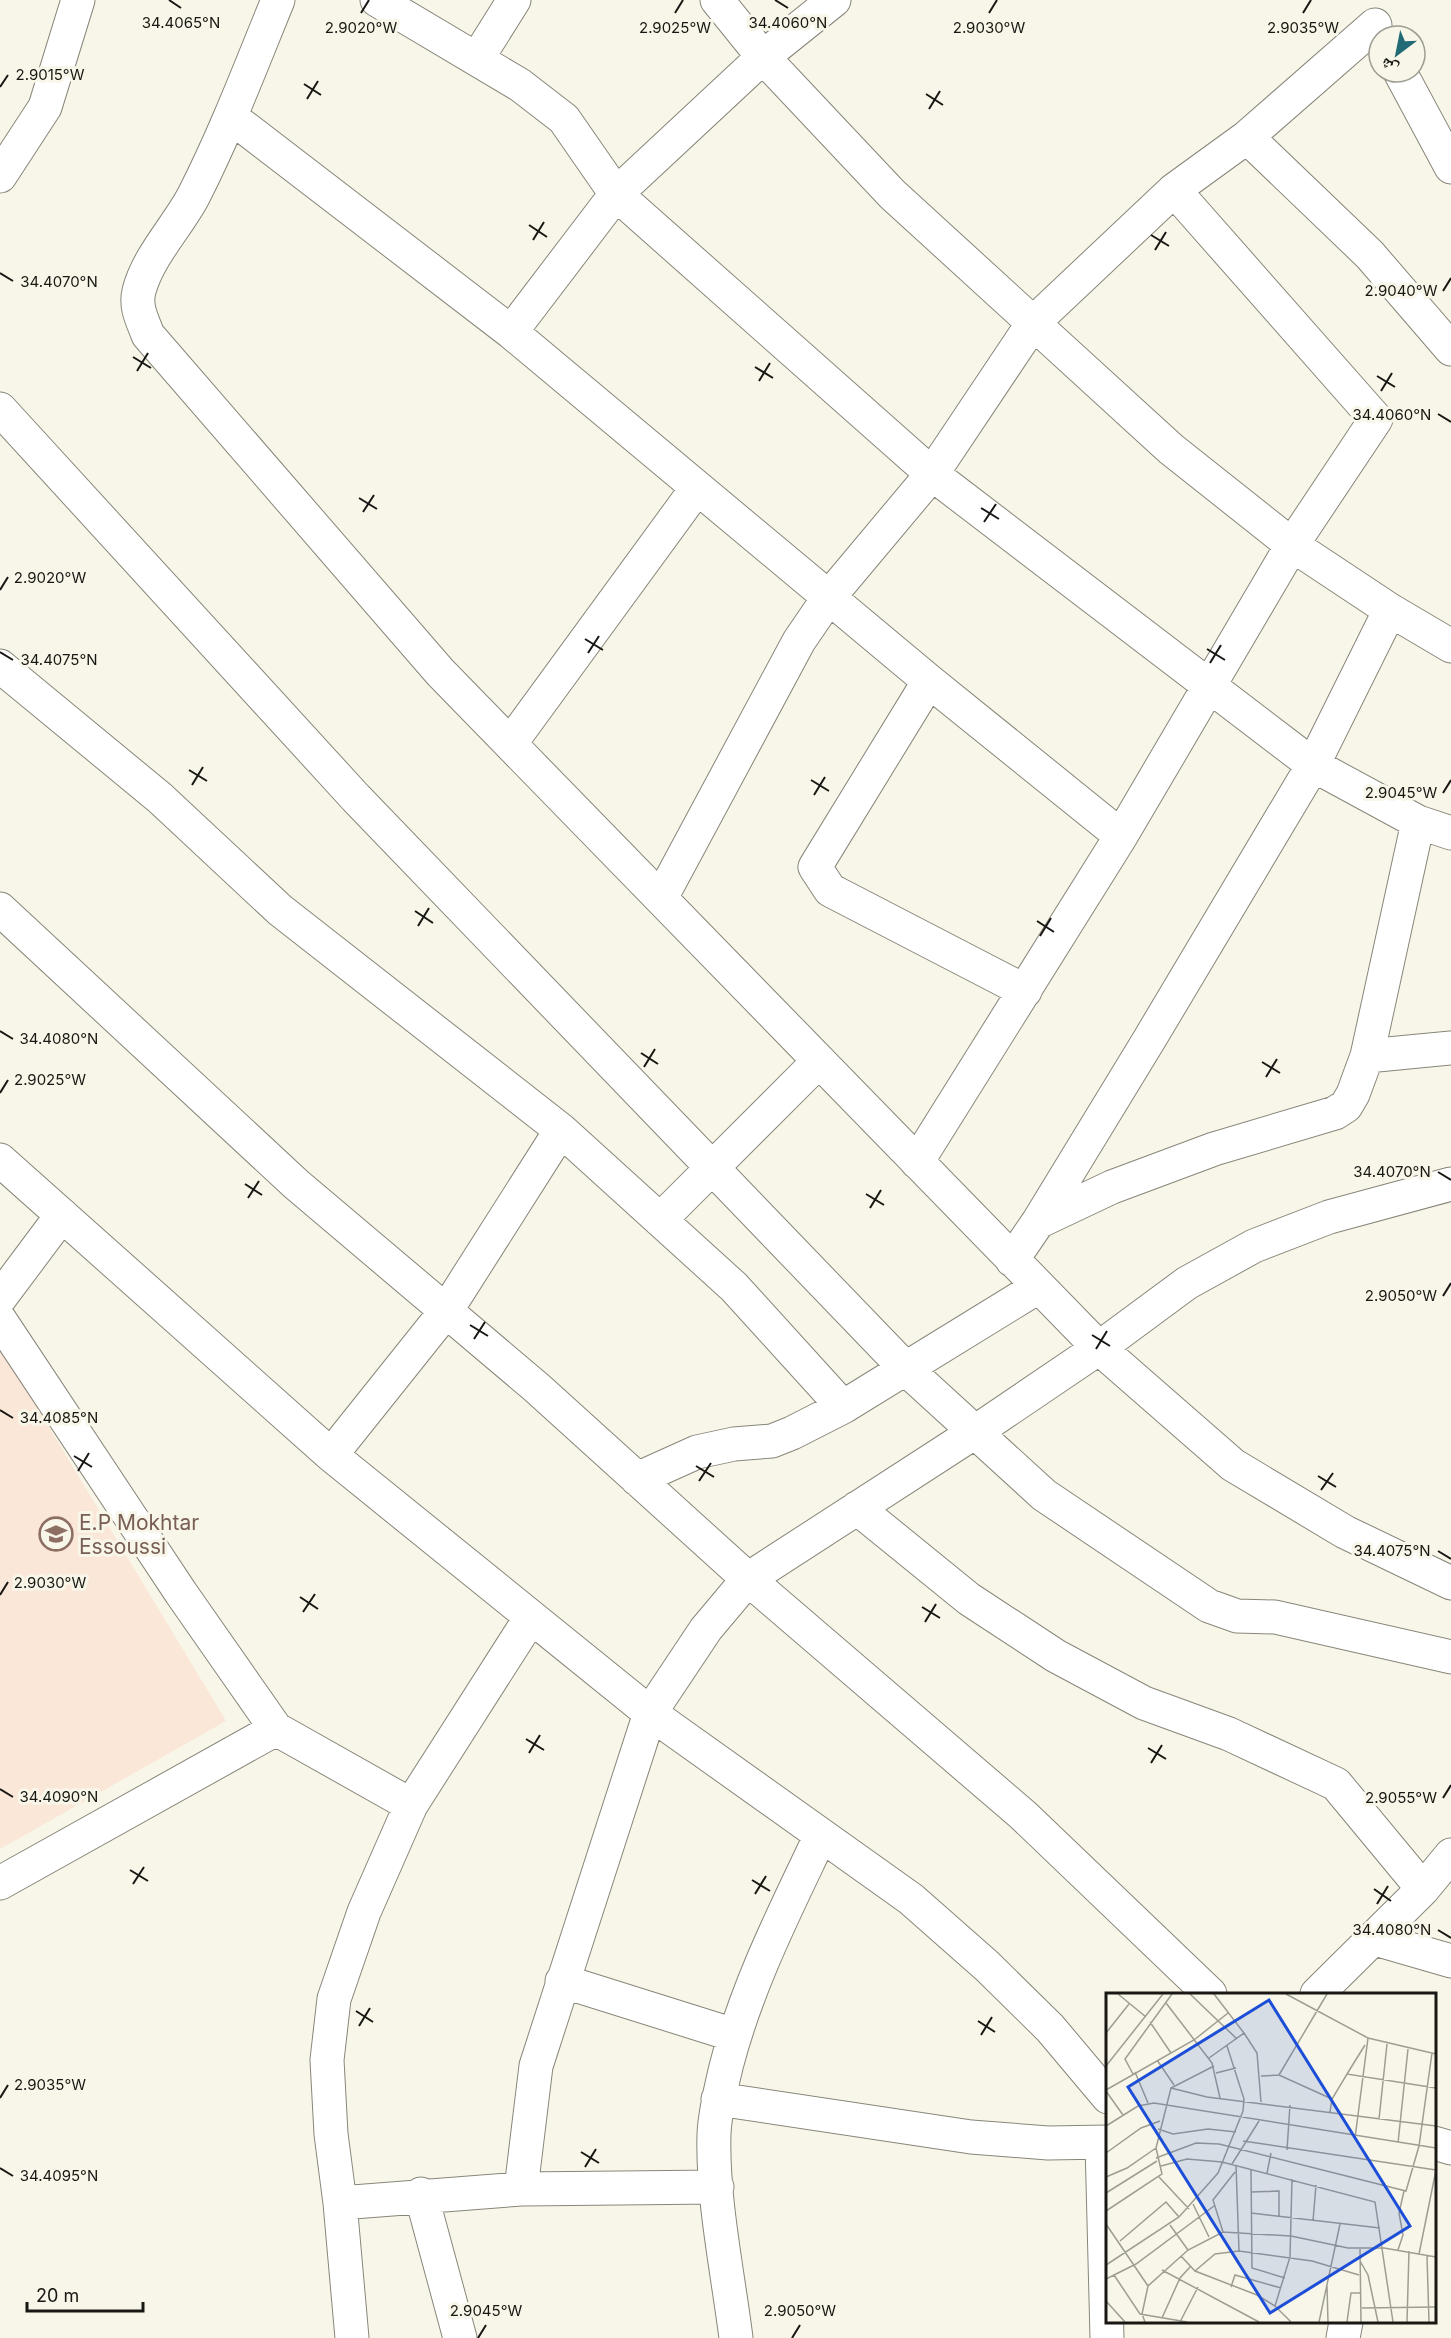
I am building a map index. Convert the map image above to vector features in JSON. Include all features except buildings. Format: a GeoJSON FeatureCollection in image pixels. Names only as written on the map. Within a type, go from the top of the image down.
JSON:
{"type":"FeatureCollection","features":[{"type":"Feature","properties":{"kind":"street"},"geometry":{"type":"LineString","coordinates":[[0,176],[45,107],[78,0]]}},
{"type":"Feature","properties":{"kind":"street"},"geometry":{"type":"LineString","coordinates":[[278,0],[231,117],[193,197],[148,270],[140,289],[137,307],[148,335],[440,672],[1099,1348],[1233,1465],[1345,1532],[1451,1583]]}},
{"type":"Feature","properties":{"kind":"street"},"geometry":{"type":"LineString","coordinates":[[377,0],[520,85],[564,119],[616,194],[932,474],[1312,765],[1418,822],[1451,833]]}},
{"type":"Feature","properties":{"kind":"street"},"geometry":{"type":"LineString","coordinates":[[477,59],[514,0]]}},
{"type":"Feature","properties":{"kind":"street"},"geometry":{"type":"LineString","coordinates":[[717,0],[763,57],[892,194],[1171,449],[1292,545],[1390,610],[1451,646]]}},
{"type":"Feature","properties":{"kind":"street"},"geometry":{"type":"LineString","coordinates":[[510,332],[616,194],[763,57],[834,0]]}},
{"type":"Feature","properties":{"kind":"street"},"geometry":{"type":"LineString","coordinates":[[661,898],[800,641],[829,597],[932,474],[1033,324],[1174,190],[1247,137],[1374,20]]}},
{"type":"Feature","properties":{"kind":"street"},"geometry":{"type":"LineString","coordinates":[[1406,84],[1451,167]]}},
{"type":"Feature","properties":{"kind":"street"},"geometry":{"type":"LineString","coordinates":[[231,117],[510,332],[929,681],[1121,836]]}},
{"type":"Feature","properties":{"kind":"street"},"geometry":{"type":"LineString","coordinates":[[1247,137],[1370,255],[1451,349]]}},
{"type":"Feature","properties":{"kind":"street"},"geometry":{"type":"LineString","coordinates":[[917,1162],[1121,836],[1292,545],[1376,418],[1174,190]]}},
{"type":"Feature","properties":{"kind":"street"},"geometry":{"type":"LineString","coordinates":[[0,409],[356,798],[906,1369],[1044,1496],[1209,1606],[1237,1616],[1275,1617],[1451,1657]]}},
{"type":"Feature","properties":{"kind":"street"},"geometry":{"type":"LineString","coordinates":[[510,744],[697,488]]}},
{"type":"Feature","properties":{"kind":"street"},"geometry":{"type":"LineString","coordinates":[[1012,1260],[1038,1222],[1312,765],[1390,610]]}},
{"type":"Feature","properties":{"kind":"street"},"geometry":{"type":"LineString","coordinates":[[0,666],[160,798],[279,910],[561,1130],[734,1287],[843,1407]]}},
{"type":"Feature","properties":{"kind":"street"},"geometry":{"type":"LineString","coordinates":[[929,681],[815,867],[830,890],[1025,991]]}},
{"type":"Feature","properties":{"kind":"street"},"geometry":{"type":"LineString","coordinates":[[1038,1222],[1112,1187],[1214,1149],[1335,1113],[1346,1106],[1353,1094],[1367,1056],[1418,822]]}},
{"type":"Feature","properties":{"kind":"street"},"geometry":{"type":"LineString","coordinates":[[1,911],[296,1184],[536,1387],[748,1579],[1023,1815],[1207,1993]]}},
{"type":"Feature","properties":{"kind":"street"},"geometry":{"type":"LineString","coordinates":[[1367,1056],[1451,1048]]}},
{"type":"Feature","properties":{"kind":"street"},"geometry":{"type":"LineString","coordinates":[[660,1220],[819,1061]]}},
{"type":"Feature","properties":{"kind":"street"},"geometry":{"type":"LineString","coordinates":[[331,1455],[446,1311],[561,1130]]}},
{"type":"Feature","properties":{"kind":"street"},"geometry":{"type":"LineString","coordinates":[[0,1160],[331,1455],[650,1713],[911,1899],[987,1966],[1050,2028],[1106,2096]]}},
{"type":"Feature","properties":{"kind":"street"},"geometry":{"type":"LineString","coordinates":[[521,2188],[536,2066],[650,1713],[706,1629],[748,1579],[975,1432],[1099,1348],[1187,1283],[1254,1246],[1329,1217],[1451,1184]]}},
{"type":"Feature","properties":{"kind":"street"},"geometry":{"type":"LineString","coordinates":[[0,1298],[62,1215]]}},
{"type":"Feature","properties":{"kind":"street"},"geometry":{"type":"LineString","coordinates":[[637,1479],[697,1452],[734,1444],[772,1441],[843,1407],[1038,1287]]}},
{"type":"Feature","properties":{"kind":"street"},"geometry":{"type":"LineString","coordinates":[[0,1320],[175,1583],[276,1729],[411,1805]]}},
{"type":"Feature","properties":{"kind":"street"},"geometry":{"type":"LineString","coordinates":[[857,1508],[969,1599],[1056,1656],[1144,1702],[1228,1734],[1336,1784],[1423,1888]]}},
{"type":"Feature","properties":{"kind":"street"},"geometry":{"type":"LineString","coordinates":[[352,2338],[340,2203],[331,2134],[327,2060],[334,1999],[364,1912],[411,1805],[531,1617]]}},
{"type":"Feature","properties":{"kind":"street"},"geometry":{"type":"LineString","coordinates":[[0,1883],[276,1729]]}},
{"type":"Feature","properties":{"kind":"street"},"geometry":{"type":"LineString","coordinates":[[736,2338],[717,2187],[714,2134],[718,2099],[734,2035],[766,1951],[821,1835]]}},
{"type":"Feature","properties":{"kind":"street"},"geometry":{"type":"LineString","coordinates":[[1319,1993],[1375,1939],[1451,1855]]}},
{"type":"Feature","properties":{"kind":"street"},"geometry":{"type":"LineString","coordinates":[[1375,1939],[1451,1961]]}},
{"type":"Feature","properties":{"kind":"street"},"geometry":{"type":"LineString","coordinates":[[562,1982],[734,2035]]}},
{"type":"Feature","properties":{"kind":"street"},"geometry":{"type":"LineString","coordinates":[[718,2099],[972,2137],[1048,2144],[1105,2143],[1106,2240]]}},
{"type":"Feature","properties":{"kind":"street"},"geometry":{"type":"LineString","coordinates":[[1436,2144],[1451,2148]]}},
{"type":"Feature","properties":{"kind":"street"},"geometry":{"type":"LineString","coordinates":[[340,2203],[421,2194],[521,2188],[717,2187]]}},
{"type":"Feature","properties":{"kind":"street"},"geometry":{"type":"LineString","coordinates":[[421,2194],[460,2338]]}},
{"type":"Feature","properties":{"kind":"street"},"geometry":{"type":"LineString","coordinates":[[1107,2323],[1107,2338]]}},
{"type":"Feature","properties":{"kind":"street"},"geometry":{"type":"LineString","coordinates":[[1343,2338],[1346,2323]]}},
{"type":"Feature","properties":{"kind":"shaded area","name":"E.P Mokhtar Essoussi"},"geometry":{"type":"Polygon","coordinates":[[[0,1346],[226,1721],[0,1849],[0,1346]]]}},
{"type":"Feature","properties":{"kind":"place","name":"E.P Mokhtar Essoussi"},"geometry":{"type":"Point","coordinates":[56,1534]}}]}
